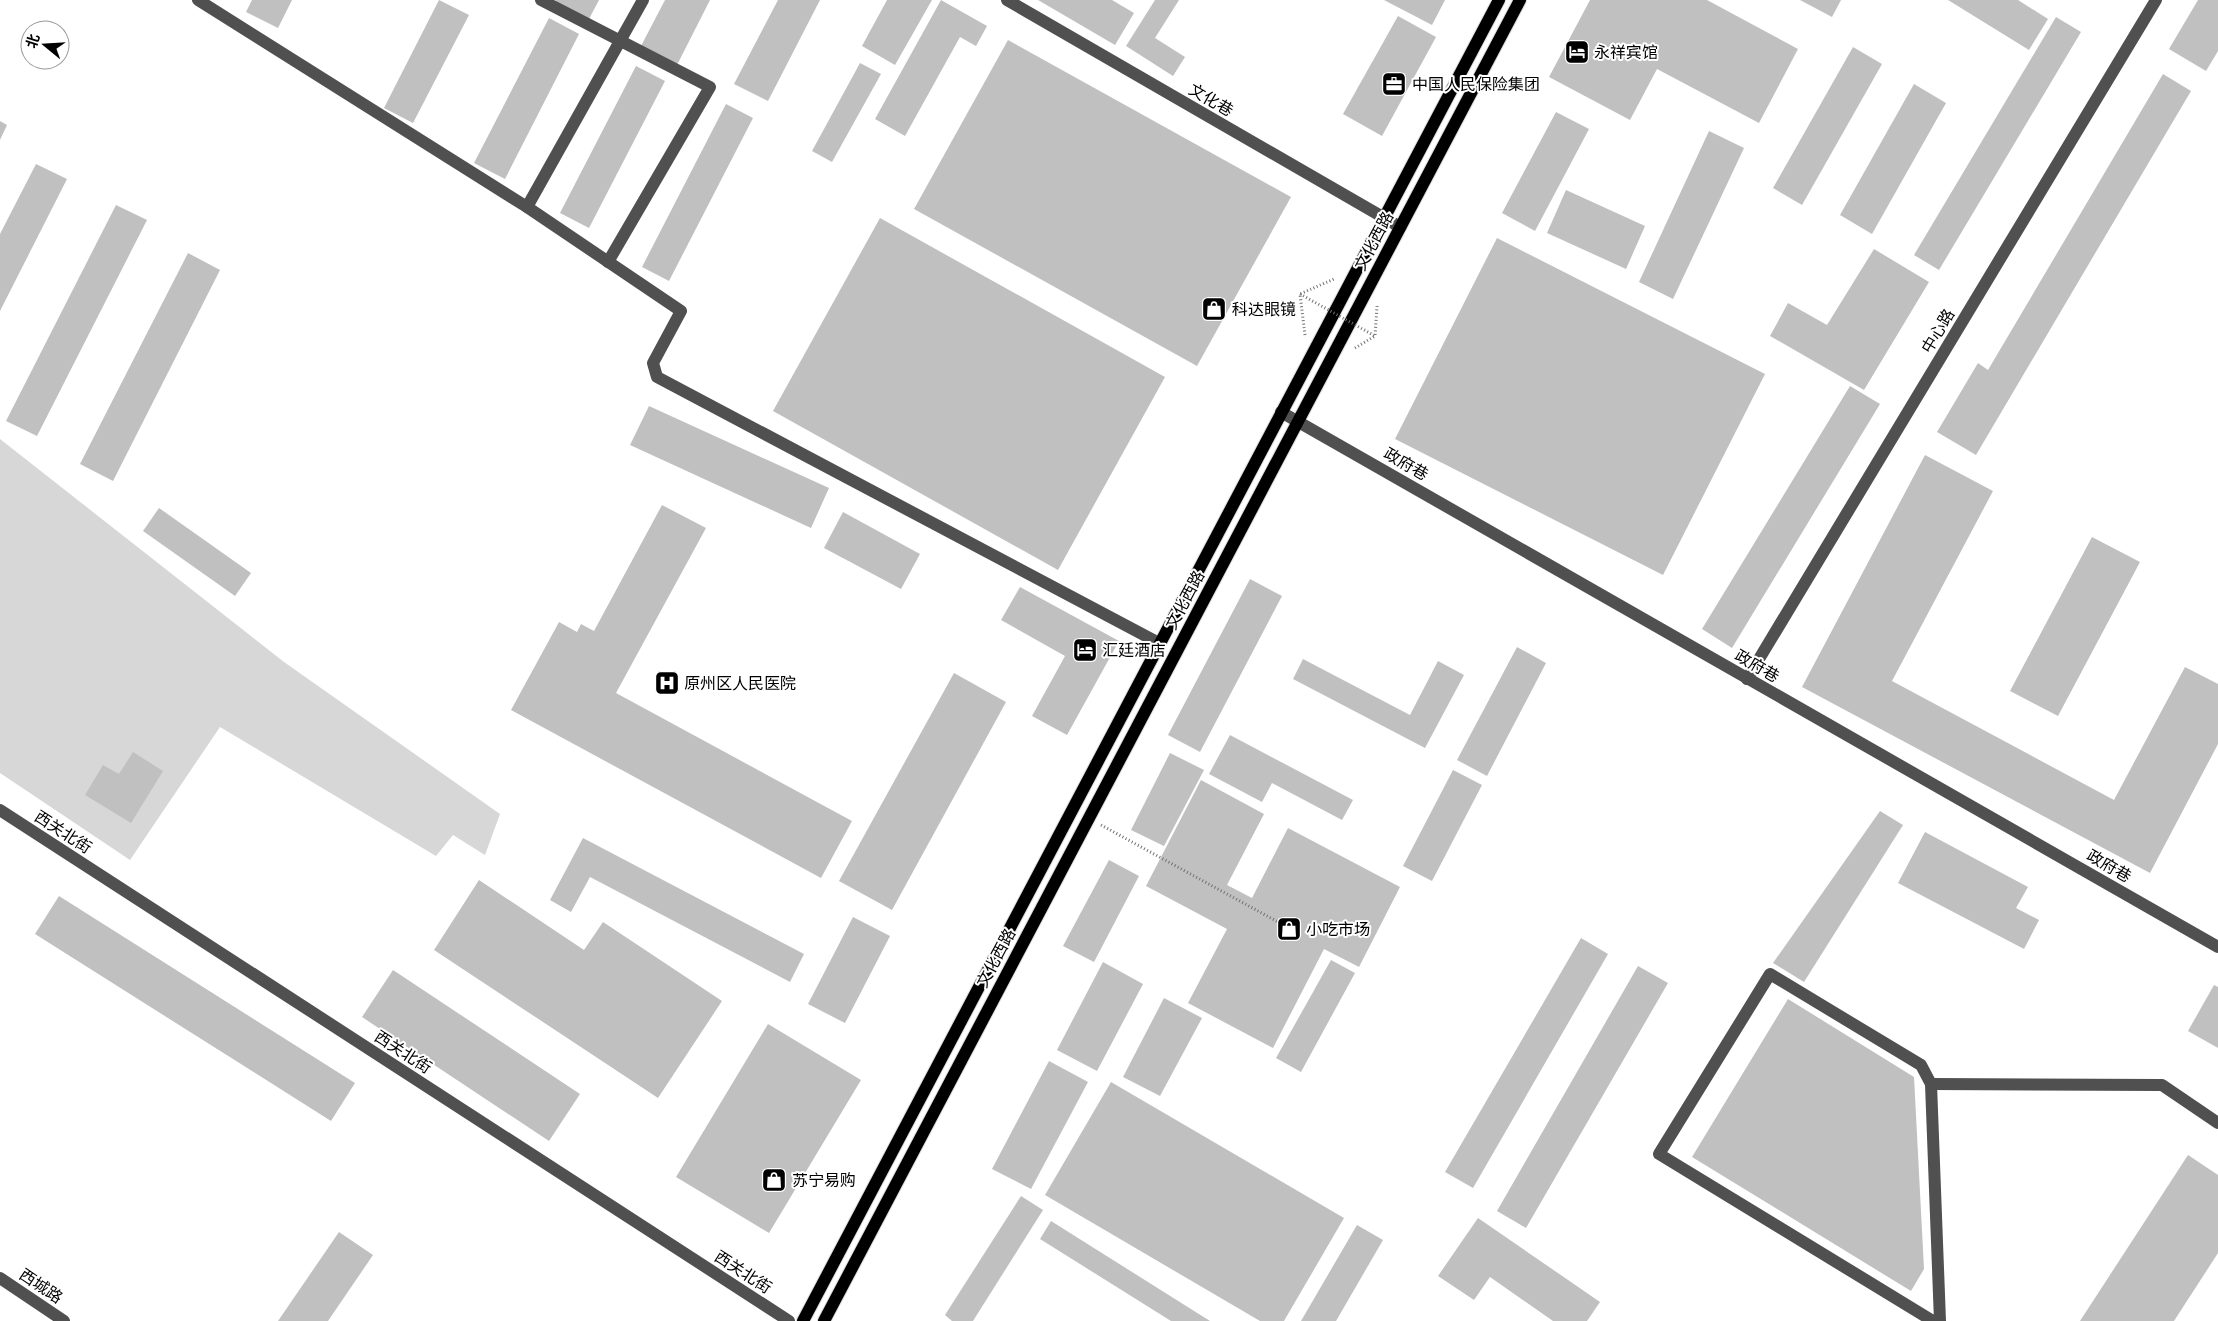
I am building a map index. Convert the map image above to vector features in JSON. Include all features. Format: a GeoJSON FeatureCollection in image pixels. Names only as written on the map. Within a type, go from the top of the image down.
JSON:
{"type":"FeatureCollection","features":[{"type":"Feature","properties":{"kind":"main road","name":"文化西路"},"geometry":{"type":"LineString","coordinates":[[803,1321],[1498,0]]}},
{"type":"Feature","properties":{"kind":"main road","name":"文化西路"},"geometry":{"type":"LineString","coordinates":[[824,1321],[1520,0]]}},
{"type":"Feature","properties":{"kind":"street"},"geometry":{"type":"LineString","coordinates":[[198,0],[527,206],[681,312],[653,362],[657,377],[1159,643]]}},
{"type":"Feature","properties":{"kind":"street"},"geometry":{"type":"LineString","coordinates":[[541,0],[619,42],[710,87],[608,262]]}},
{"type":"Feature","properties":{"kind":"street"},"geometry":{"type":"LineString","coordinates":[[527,206],[643,0]]}},
{"type":"Feature","properties":{"kind":"street","name":"文化巷"},"geometry":{"type":"LineString","coordinates":[[1006,0],[1400,227]]}},
{"type":"Feature","properties":{"kind":"street","name":"中心路"},"geometry":{"type":"LineString","coordinates":[[1747,680],[2156,0]]}},
{"type":"Feature","properties":{"kind":"street","name":"政府巷"},"geometry":{"type":"LineString","coordinates":[[1281,412],[1298,420],[1747,680],[2218,947]]}},
{"type":"Feature","properties":{"kind":"street","name":"西关北街"},"geometry":{"type":"LineString","coordinates":[[0,810],[788,1321]]}},
{"type":"Feature","properties":{"kind":"street"},"geometry":{"type":"LineString","coordinates":[[1933,1321],[1659,1154],[1770,974],[1921,1065],[1931,1084],[1940,1321]]}},
{"type":"Feature","properties":{"kind":"street"},"geometry":{"type":"LineString","coordinates":[[1931,1084],[2162,1085],[2218,1123]]}},
{"type":"Feature","properties":{"kind":"street","name":"西城路"},"geometry":{"type":"LineString","coordinates":[[0,1278],[64,1321]]}},
{"type":"Feature","properties":{"kind":"path"},"geometry":{"type":"LineString","coordinates":[[1300,294],[1356,270]]}},
{"type":"Feature","properties":{"kind":"path"},"geometry":{"type":"LineString","coordinates":[[1300,294],[1375,336]]}},
{"type":"Feature","properties":{"kind":"path"},"geometry":{"type":"LineString","coordinates":[[1300,294],[1308,360]]}},
{"type":"Feature","properties":{"kind":"path"},"geometry":{"type":"LineString","coordinates":[[1088,818],[1288,928]]}},
{"type":"Feature","properties":{"kind":"shaded area"},"geometry":{"type":"Polygon","coordinates":[[[0,439],[284,662],[500,814],[485,855],[453,835],[436,856],[220,727],[130,860],[0,773],[0,439]]]}},
{"type":"Feature","properties":{"kind":"building"},"geometry":{"type":"Polygon","coordinates":[[[252,0],[292,0],[278,28],[246,12],[252,0]]]}},
{"type":"Feature","properties":{"kind":"building"},"geometry":{"type":"Polygon","coordinates":[[[439,0],[469,15],[413,123],[384,108],[439,0]]]}},
{"type":"Feature","properties":{"kind":"building"},"geometry":{"type":"Polygon","coordinates":[[[556,0],[599,0],[589,19],[556,2],[556,0]]]}},
{"type":"Feature","properties":{"kind":"building"},"geometry":{"type":"Polygon","coordinates":[[[665,0],[710,0],[677,65],[641,46],[665,0]]]}},
{"type":"Feature","properties":{"kind":"building"},"geometry":{"type":"Polygon","coordinates":[[[778,0],[820,0],[768,101],[734,84],[778,0]]]}},
{"type":"Feature","properties":{"kind":"building"},"geometry":{"type":"Polygon","coordinates":[[[887,0],[932,0],[895,65],[862,46],[887,0]]]}},
{"type":"Feature","properties":{"kind":"building"},"geometry":{"type":"Polygon","coordinates":[[[941,0],[987,26],[976,46],[960,37],[905,136],[875,119],[941,0]]]}},
{"type":"Feature","properties":{"kind":"building"},"geometry":{"type":"Polygon","coordinates":[[[1038,0],[1112,0],[1134,13],[1115,45],[1038,0]]]}},
{"type":"Feature","properties":{"kind":"building"},"geometry":{"type":"Polygon","coordinates":[[[1155,0],[1179,0],[1155,38],[1185,57],[1173,76],[1126,46],[1155,0]]]}},
{"type":"Feature","properties":{"kind":"building"},"geometry":{"type":"Polygon","coordinates":[[[1384,0],[1445,0],[1432,25],[1384,0]]]}},
{"type":"Feature","properties":{"kind":"building"},"geometry":{"type":"Polygon","coordinates":[[[1590,0],[1707,0],[1798,49],[1759,123],[1657,69],[1630,120],[1549,77],[1590,0]]]}},
{"type":"Feature","properties":{"kind":"building"},"geometry":{"type":"Polygon","coordinates":[[[1800,0],[1841,0],[1832,17],[1800,0]]]}},
{"type":"Feature","properties":{"kind":"building"},"geometry":{"type":"Polygon","coordinates":[[[1948,0],[2018,0],[2048,19],[2029,50],[1948,0]]]}},
{"type":"Feature","properties":{"kind":"building"},"geometry":{"type":"Polygon","coordinates":[[[2198,0],[2218,0],[2218,51],[2206,71],[2169,49],[2198,0]]]}},
{"type":"Feature","properties":{"kind":"building"},"geometry":{"type":"Polygon","coordinates":[[[1398,16],[1436,37],[1382,136],[1343,114],[1398,16]]]}},
{"type":"Feature","properties":{"kind":"building"},"geometry":{"type":"Polygon","coordinates":[[[2056,17],[2081,32],[1939,270],[1914,255],[2056,17]]]}},
{"type":"Feature","properties":{"kind":"building"},"geometry":{"type":"Polygon","coordinates":[[[549,18],[579,34],[505,179],[474,163],[549,18]]]}},
{"type":"Feature","properties":{"kind":"building"},"geometry":{"type":"Polygon","coordinates":[[[1008,40],[1291,197],[1197,366],[914,209],[1008,40]]]}},
{"type":"Feature","properties":{"kind":"building"},"geometry":{"type":"Polygon","coordinates":[[[1853,47],[1882,64],[1802,205],[1773,188],[1853,47]]]}},
{"type":"Feature","properties":{"kind":"building"},"geometry":{"type":"Polygon","coordinates":[[[860,63],[881,74],[832,162],[812,151],[860,63]]]}},
{"type":"Feature","properties":{"kind":"building"},"geometry":{"type":"Polygon","coordinates":[[[636,66],[665,81],[589,228],[560,213],[636,66]]]}},
{"type":"Feature","properties":{"kind":"building"},"geometry":{"type":"Polygon","coordinates":[[[2163,74],[2191,91],[1976,455],[1937,432],[1978,363],[1988,370],[2163,74]]]}},
{"type":"Feature","properties":{"kind":"building"},"geometry":{"type":"Polygon","coordinates":[[[1914,84],[1946,103],[1872,234],[1840,215],[1914,84]]]}},
{"type":"Feature","properties":{"kind":"building"},"geometry":{"type":"Polygon","coordinates":[[[726,104],[753,118],[669,281],[642,267],[726,104]]]}},
{"type":"Feature","properties":{"kind":"building"},"geometry":{"type":"Polygon","coordinates":[[[1556,112],[1589,129],[1535,231],[1502,213],[1556,112]]]}},
{"type":"Feature","properties":{"kind":"building"},"geometry":{"type":"Polygon","coordinates":[[[0,121],[7,125],[0,140],[0,121]]]}},
{"type":"Feature","properties":{"kind":"building"},"geometry":{"type":"Polygon","coordinates":[[[1709,131],[1744,148],[1673,299],[1639,282],[1709,131]]]}},
{"type":"Feature","properties":{"kind":"building"},"geometry":{"type":"Polygon","coordinates":[[[36,164],[67,179],[0,311],[0,234],[36,164]]]}},
{"type":"Feature","properties":{"kind":"building"},"geometry":{"type":"Polygon","coordinates":[[[1566,190],[1645,226],[1626,269],[1547,233],[1566,190]]]}},
{"type":"Feature","properties":{"kind":"building"},"geometry":{"type":"Polygon","coordinates":[[[116,205],[147,220],[37,436],[6,421],[116,205]]]}},
{"type":"Feature","properties":{"kind":"building"},"geometry":{"type":"Polygon","coordinates":[[[880,218],[1165,377],[1058,570],[773,411],[880,218]]]}},
{"type":"Feature","properties":{"kind":"building"},"geometry":{"type":"Polygon","coordinates":[[[1497,238],[1765,374],[1663,575],[1395,439],[1497,238]]]}},
{"type":"Feature","properties":{"kind":"building"},"geometry":{"type":"Polygon","coordinates":[[[1874,249],[1929,282],[1864,390],[1770,336],[1788,303],[1827,325],[1874,249]]]}},
{"type":"Feature","properties":{"kind":"building"},"geometry":{"type":"Polygon","coordinates":[[[188,253],[220,270],[113,481],[80,464],[188,253]]]}},
{"type":"Feature","properties":{"kind":"building"},"geometry":{"type":"Polygon","coordinates":[[[1850,386],[1880,404],[1732,648],[1702,629],[1850,386]]]}},
{"type":"Feature","properties":{"kind":"building"},"geometry":{"type":"Polygon","coordinates":[[[649,406],[829,488],[811,528],[630,445],[649,406]]]}},
{"type":"Feature","properties":{"kind":"building"},"geometry":{"type":"Polygon","coordinates":[[[1925,455],[1993,491],[1892,681],[2114,800],[2185,667],[2218,684],[2218,744],[2150,873],[1802,687],[1925,455]]]}},
{"type":"Feature","properties":{"kind":"building"},"geometry":{"type":"Polygon","coordinates":[[[662,505],[706,528],[616,693],[852,821],[821,878],[511,710],[559,622],[577,632],[581,624],[594,631],[662,505]]]}},
{"type":"Feature","properties":{"kind":"building"},"geometry":{"type":"Polygon","coordinates":[[[159,508],[251,573],[235,596],[143,531],[159,508]]]}},
{"type":"Feature","properties":{"kind":"building"},"geometry":{"type":"Polygon","coordinates":[[[843,512],[920,554],[901,589],[824,548],[843,512]]]}},
{"type":"Feature","properties":{"kind":"building"},"geometry":{"type":"Polygon","coordinates":[[[2092,537],[2140,562],[2058,716],[2010,691],[2092,537]]]}},
{"type":"Feature","properties":{"kind":"building"},"geometry":{"type":"Polygon","coordinates":[[[1250,579],[1282,596],[1200,752],[1168,735],[1250,579]]]}},
{"type":"Feature","properties":{"kind":"building"},"geometry":{"type":"Polygon","coordinates":[[[1020,587],[1119,641],[1067,735],[1032,716],[1065,656],[1001,620],[1020,587]]]}},
{"type":"Feature","properties":{"kind":"building"},"geometry":{"type":"Polygon","coordinates":[[[1517,647],[1546,663],[1487,776],[1457,760],[1517,647]]]}},
{"type":"Feature","properties":{"kind":"building"},"geometry":{"type":"Polygon","coordinates":[[[1303,659],[1410,715],[1438,661],[1464,675],[1425,748],[1293,679],[1303,659]]]}},
{"type":"Feature","properties":{"kind":"building"},"geometry":{"type":"Polygon","coordinates":[[[954,673],[1006,702],[892,910],[839,881],[954,673]]]}},
{"type":"Feature","properties":{"kind":"building"},"geometry":{"type":"Polygon","coordinates":[[[1230,735],[1353,800],[1342,820],[1272,783],[1262,802],[1209,774],[1230,735]]]}},
{"type":"Feature","properties":{"kind":"building"},"geometry":{"type":"Polygon","coordinates":[[[133,752],[163,771],[131,823],[85,795],[103,765],[119,774],[133,752]]]}},
{"type":"Feature","properties":{"kind":"building"},"geometry":{"type":"Polygon","coordinates":[[[1170,753],[1204,770],[1164,846],[1131,830],[1170,753]]]}},
{"type":"Feature","properties":{"kind":"building"},"geometry":{"type":"Polygon","coordinates":[[[1453,770],[1482,785],[1432,881],[1403,866],[1453,770]]]}},
{"type":"Feature","properties":{"kind":"building"},"geometry":{"type":"Polygon","coordinates":[[[1201,780],[1264,814],[1227,885],[1252,898],[1288,828],[1400,887],[1359,967],[1324,949],[1273,1048],[1188,1003],[1227,929],[1146,886],[1201,780]]]}},
{"type":"Feature","properties":{"kind":"building"},"geometry":{"type":"Polygon","coordinates":[[[1880,811],[1903,825],[1804,982],[1773,963],[1880,811]]]}},
{"type":"Feature","properties":{"kind":"building"},"geometry":{"type":"Polygon","coordinates":[[[1925,832],[2028,887],[2016,908],[2039,920],[2024,949],[1898,883],[1925,832]]]}},
{"type":"Feature","properties":{"kind":"building"},"geometry":{"type":"Polygon","coordinates":[[[583,838],[804,954],[790,982],[590,877],[571,912],[550,900],[583,838]]]}},
{"type":"Feature","properties":{"kind":"building"},"geometry":{"type":"Polygon","coordinates":[[[1109,860],[1139,876],[1094,962],[1063,946],[1109,860]]]}},
{"type":"Feature","properties":{"kind":"building"},"geometry":{"type":"Polygon","coordinates":[[[479,880],[584,950],[603,922],[722,1001],[658,1098],[434,950],[479,880]]]}},
{"type":"Feature","properties":{"kind":"building"},"geometry":{"type":"Polygon","coordinates":[[[59,896],[355,1083],[331,1121],[35,934],[59,896]]]}},
{"type":"Feature","properties":{"kind":"building"},"geometry":{"type":"Polygon","coordinates":[[[853,917],[890,936],[845,1023],[808,1004],[853,917]]]}},
{"type":"Feature","properties":{"kind":"building"},"geometry":{"type":"Polygon","coordinates":[[[1581,938],[1608,954],[1473,1188],[1445,1172],[1581,938]]]}},
{"type":"Feature","properties":{"kind":"building"},"geometry":{"type":"Polygon","coordinates":[[[1331,960],[1355,973],[1301,1072],[1276,1058],[1331,960]]]}},
{"type":"Feature","properties":{"kind":"building"},"geometry":{"type":"Polygon","coordinates":[[[1103,962],[1143,984],[1097,1071],[1057,1050],[1103,962]]]}},
{"type":"Feature","properties":{"kind":"building"},"geometry":{"type":"Polygon","coordinates":[[[1638,966],[1668,983],[1526,1228],[1497,1211],[1638,966]]]}},
{"type":"Feature","properties":{"kind":"building"},"geometry":{"type":"Polygon","coordinates":[[[393,970],[580,1094],[549,1141],[362,1017],[393,970]]]}},
{"type":"Feature","properties":{"kind":"building"},"geometry":{"type":"Polygon","coordinates":[[[2214,985],[2218,987],[2218,1048],[2188,1031],[2214,985]]]}},
{"type":"Feature","properties":{"kind":"building"},"geometry":{"type":"Polygon","coordinates":[[[1164,998],[1202,1018],[1160,1096],[1123,1077],[1164,998]]]}},
{"type":"Feature","properties":{"kind":"building"},"geometry":{"type":"Polygon","coordinates":[[[1788,999],[1914,1077],[1924,1269],[1911,1291],[1692,1157],[1788,999]]]}},
{"type":"Feature","properties":{"kind":"building"},"geometry":{"type":"Polygon","coordinates":[[[768,1024],[861,1080],[769,1233],[676,1177],[768,1024]]]}},
{"type":"Feature","properties":{"kind":"building"},"geometry":{"type":"Polygon","coordinates":[[[1049,1061],[1088,1082],[1031,1189],[992,1169],[1049,1061]]]}},
{"type":"Feature","properties":{"kind":"building"},"geometry":{"type":"Polygon","coordinates":[[[1111,1082],[1344,1218],[1284,1321],[1260,1321],[1045,1195],[1111,1082]]]}},
{"type":"Feature","properties":{"kind":"building"},"geometry":{"type":"Polygon","coordinates":[[[2188,1155],[2218,1175],[2218,1253],[2174,1321],[2080,1321],[2188,1155]]]}},
{"type":"Feature","properties":{"kind":"building"},"geometry":{"type":"Polygon","coordinates":[[[1021,1196],[1043,1210],[973,1321],[952,1321],[945,1315],[1021,1196]]]}},
{"type":"Feature","properties":{"kind":"building"},"geometry":{"type":"Polygon","coordinates":[[[1478,1218],[1600,1302],[1587,1321],[1553,1321],[1490,1277],[1474,1300],[1438,1276],[1478,1218]]]}},
{"type":"Feature","properties":{"kind":"building"},"geometry":{"type":"Polygon","coordinates":[[[1051,1221],[1210,1321],[1171,1321],[1040,1239],[1051,1221]]]}},
{"type":"Feature","properties":{"kind":"building"},"geometry":{"type":"Polygon","coordinates":[[[1357,1225],[1383,1240],[1336,1321],[1301,1321],[1357,1225]]]}},
{"type":"Feature","properties":{"kind":"building"},"geometry":{"type":"Polygon","coordinates":[[[339,1232],[373,1255],[328,1321],[278,1321],[339,1232]]]}},
{"type":"Feature","properties":{"kind":"place","name":"永祥宾馆"},"geometry":{"type":"Point","coordinates":[1577,52]}},
{"type":"Feature","properties":{"kind":"place","name":"中国人民保险集团"},"geometry":{"type":"Point","coordinates":[1394,84]}},
{"type":"Feature","properties":{"kind":"place","name":"科达眼镜"},"geometry":{"type":"Point","coordinates":[1214,309]}},
{"type":"Feature","properties":{"kind":"place","name":"汇廷酒店"},"geometry":{"type":"Point","coordinates":[1085,650]}},
{"type":"Feature","properties":{"kind":"place","name":"原州区人民医院"},"geometry":{"type":"Point","coordinates":[667,683]}},
{"type":"Feature","properties":{"kind":"place","name":"小吃市场"},"geometry":{"type":"Point","coordinates":[1289,929]}},
{"type":"Feature","properties":{"kind":"place","name":"苏宁易购"},"geometry":{"type":"Point","coordinates":[774,1180]}}]}
